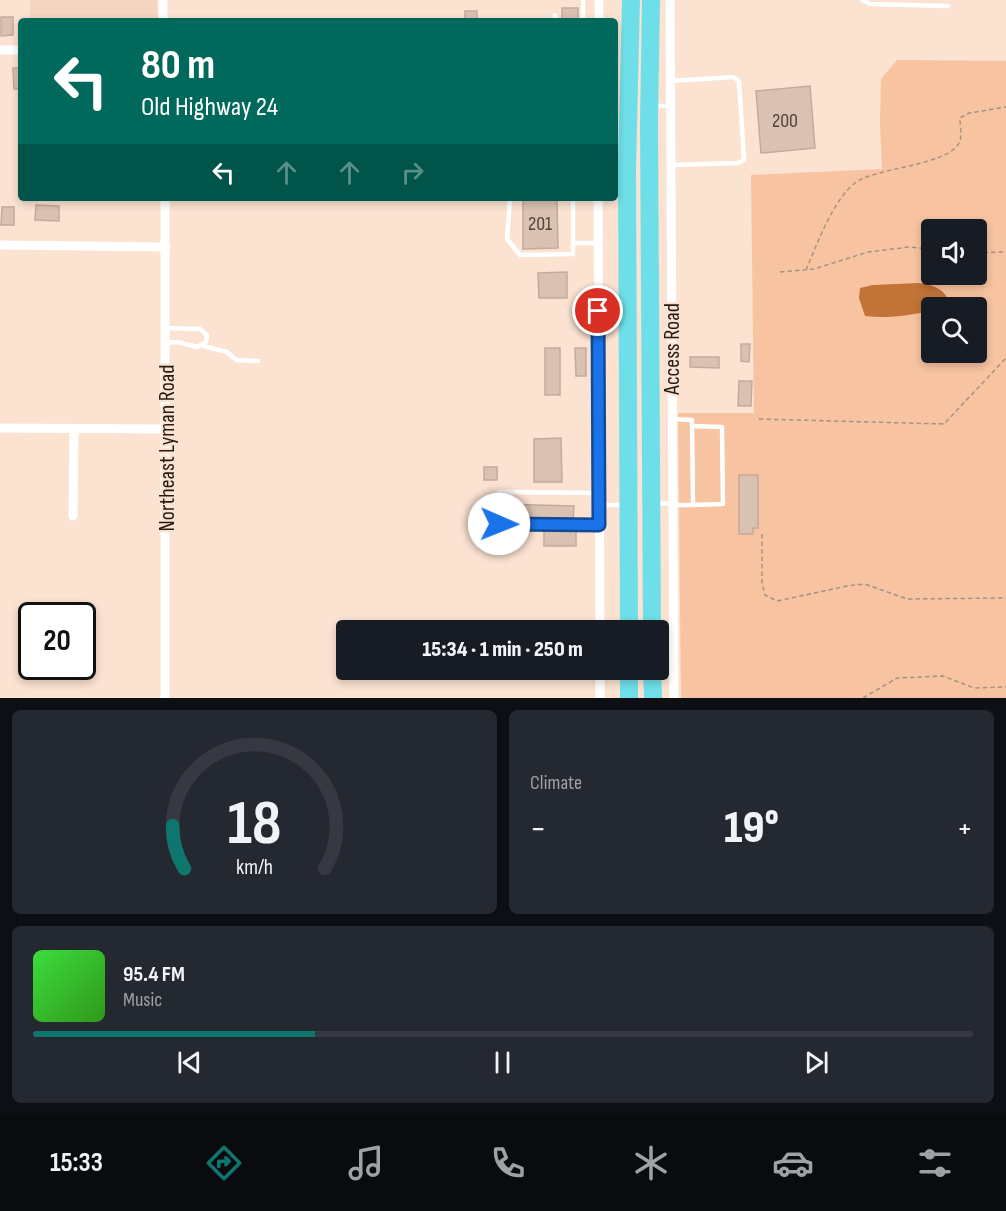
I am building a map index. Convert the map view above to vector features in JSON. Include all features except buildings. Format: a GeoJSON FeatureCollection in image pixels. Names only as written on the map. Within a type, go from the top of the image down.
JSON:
{"type":"FeatureCollection","features":[{"type":"Feature","properties":{"kind":"highway"},"geometry":{"type":"LineString","coordinates":[[629,620],[625,106],[631,0]]}},
{"type":"Feature","properties":{"kind":"highway"},"geometry":{"type":"LineString","coordinates":[[651,0],[649,106],[652,620]]}},
{"type":"Feature","properties":{"kind":"highway"},"geometry":{"type":"LineString","coordinates":[[629,680],[629,698]]}},
{"type":"Feature","properties":{"kind":"highway"},"geometry":{"type":"LineString","coordinates":[[652,680],[653,698]]}},
{"type":"Feature","properties":{"kind":"street"},"geometry":{"type":"LineString","coordinates":[[163,0],[163,18]]}},
{"type":"Feature","properties":{"kind":"street"},"geometry":{"type":"LineString","coordinates":[[599,0],[599,18]]}},
{"type":"Feature","properties":{"kind":"street","name":"Access Road"},"geometry":{"type":"LineString","coordinates":[[670,0],[674,698]]}},
{"type":"Feature","properties":{"kind":"street"},"geometry":{"type":"LineString","coordinates":[[0,50],[18,51]]}},
{"type":"Feature","properties":{"kind":"street","name":"Northeast Lyman Road"},"geometry":{"type":"LineString","coordinates":[[165,201],[165,698]]}},
{"type":"Feature","properties":{"kind":"street"},"geometry":{"type":"LineString","coordinates":[[598,201],[600,620]]}},
{"type":"Feature","properties":{"kind":"street"},"geometry":{"type":"LineString","coordinates":[[0,245],[166,247]]}},
{"type":"Feature","properties":{"kind":"street"},"geometry":{"type":"LineString","coordinates":[[0,428],[166,429]]}},
{"type":"Feature","properties":{"kind":"street"},"geometry":{"type":"LineString","coordinates":[[73,516],[74,429]]}},
{"type":"Feature","properties":{"kind":"street"},"geometry":{"type":"LineString","coordinates":[[600,680],[600,698]]}},
{"type":"Feature","properties":{"kind":"lane"},"geometry":{"type":"LineString","coordinates":[[583,0],[583,18]]}},
{"type":"Feature","properties":{"kind":"lane"},"geometry":{"type":"LineString","coordinates":[[862,0],[870,4],[948,6]]}},
{"type":"Feature","properties":{"kind":"lane"},"geometry":{"type":"LineString","coordinates":[[671,81],[733,77],[739,81],[744,160],[738,163],[671,165]]}},
{"type":"Feature","properties":{"kind":"lane"},"geometry":{"type":"LineString","coordinates":[[625,106],[671,106]]}},
{"type":"Feature","properties":{"kind":"lane"},"geometry":{"type":"LineString","coordinates":[[510,201],[507,239],[520,255],[573,254],[573,201]]}},
{"type":"Feature","properties":{"kind":"lane"},"geometry":{"type":"LineString","coordinates":[[573,243],[598,243]]}},
{"type":"Feature","properties":{"kind":"lane"},"geometry":{"type":"LineString","coordinates":[[166,328],[200,329],[207,335],[206,342],[197,347],[177,342],[166,343]]}},
{"type":"Feature","properties":{"kind":"lane"},"geometry":{"type":"LineString","coordinates":[[202,345],[226,352],[236,360],[258,361]]}},
{"type":"Feature","properties":{"kind":"lane"},"geometry":{"type":"LineString","coordinates":[[672,419],[692,420],[693,505]]}},
{"type":"Feature","properties":{"kind":"lane"},"geometry":{"type":"LineString","coordinates":[[599,505],[723,504],[722,427],[692,426]]}},
{"type":"Feature","properties":{"kind":"lane"},"geometry":{"type":"LineString","coordinates":[[599,493],[499,492],[490,498],[490,509],[494,520],[499,524],[599,525]]}},
{"type":"Feature","properties":{"kind":"path"},"geometry":{"type":"LineString","coordinates":[[806,270],[824,228],[838,204],[855,183],[864,178],[913,166],[947,153],[957,147],[961,140],[960,118],[969,113],[1006,106]]}},
{"type":"Feature","properties":{"kind":"path"},"geometry":{"type":"LineString","coordinates":[[780,272],[806,270],[868,252],[909,247],[921,248]]}},
{"type":"Feature","properties":{"kind":"path"},"geometry":{"type":"LineString","coordinates":[[987,253],[1006,252]]}},
{"type":"Feature","properties":{"kind":"path"},"geometry":{"type":"LineString","coordinates":[[759,419],[944,424],[1006,358]]}},
{"type":"Feature","properties":{"kind":"path"},"geometry":{"type":"LineString","coordinates":[[762,534],[762,583],[765,595],[777,601],[847,586],[865,585],[908,599],[1006,598]]}},
{"type":"Feature","properties":{"kind":"path"},"geometry":{"type":"LineString","coordinates":[[863,698],[897,678],[943,676],[974,688],[1006,687]]}},
{"type":"Feature","properties":{"kind":"shaded area"},"geometry":{"type":"Polygon","coordinates":[[[30,0],[157,0],[158,18],[30,18],[30,0]]]}},
{"type":"Feature","properties":{"kind":"shaded area"},"geometry":{"type":"Polygon","coordinates":[[[897,60],[1006,61],[1006,698],[681,698],[678,413],[754,413],[751,175],[882,169],[881,79],[897,60]]]}},
{"type":"Feature","properties":{"kind":"shaded area"},"geometry":{"type":"Polygon","coordinates":[[[919,283],[939,289],[947,297],[921,297],[921,313],[882,317],[865,316],[859,298],[860,288],[873,285],[919,283]]]}},
{"type":"Feature","properties":{"kind":"route"},"geometry":{"type":"LineString","coordinates":[[499,524],[599,525],[598,311]]}}]}
